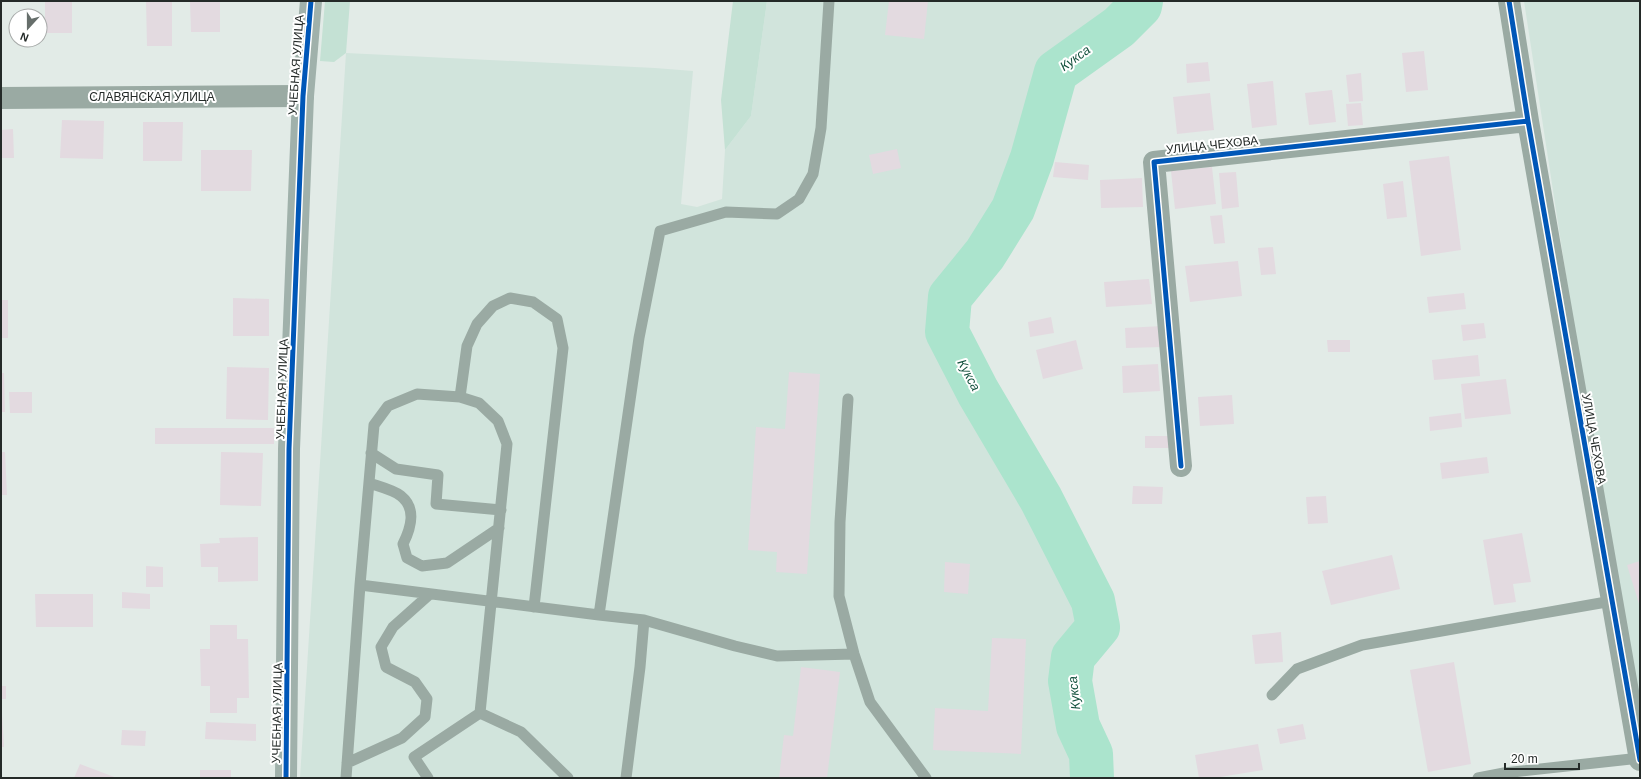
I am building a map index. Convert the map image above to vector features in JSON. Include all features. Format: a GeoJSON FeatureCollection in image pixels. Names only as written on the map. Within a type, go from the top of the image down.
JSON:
{"type":"FeatureCollection","features":[{"type":"Feature","properties":{"kind":"street","name":"УЧЕБНАЯ УЛИЦА"},"geometry":{"type":"LineString","coordinates":[[286,778],[289,449],[303,96],[310,1]]}},
{"type":"Feature","properties":{"kind":"street","name":"УЛИЦА ЧЕХОВА"},"geometry":{"type":"LineString","coordinates":[[1509,1],[1528,122],[1640,759]]}},
{"type":"Feature","properties":{"kind":"street","name":"СЛАВЯНСКАЯ УЛИЦА"},"geometry":{"type":"LineString","coordinates":[[1,98],[303,96]]}},
{"type":"Feature","properties":{"kind":"street","name":"УЛИЦА ЧЕХОВА"},"geometry":{"type":"LineString","coordinates":[[1181,466],[1154,162],[1528,122]]}},
{"type":"Feature","properties":{"kind":"lane"},"geometry":{"type":"LineString","coordinates":[[599,615],[639,338],[660,231],[726,212],[777,214],[799,199],[813,174],[821,128],[829,1]]}},
{"type":"Feature","properties":{"kind":"lane"},"geometry":{"type":"LineString","coordinates":[[460,397],[467,346],[477,324],[493,306],[510,298],[533,302],[557,319],[563,348],[534,607]]}},
{"type":"Feature","properties":{"kind":"lane"},"geometry":{"type":"LineString","coordinates":[[346,778],[360,585],[374,425],[388,406],[418,394],[460,397],[479,403],[498,421],[507,444],[480,713]]}},
{"type":"Feature","properties":{"kind":"lane"},"geometry":{"type":"LineString","coordinates":[[848,399],[840,522],[839,596],[854,654],[870,702],[926,778]]}},
{"type":"Feature","properties":{"kind":"lane"},"geometry":{"type":"LineString","coordinates":[[371,453],[396,469],[438,475],[436,504],[500,510]]}},
{"type":"Feature","properties":{"kind":"lane"},"geometry":{"type":"LineString","coordinates":[[369,483],[400,495],[410,506],[411,528],[403,544],[407,558],[422,566],[447,563],[499,528]]}},
{"type":"Feature","properties":{"kind":"lane"},"geometry":{"type":"LineString","coordinates":[[360,585],[644,620],[735,646],[777,656],[854,654]]}},
{"type":"Feature","properties":{"kind":"lane"},"geometry":{"type":"LineString","coordinates":[[347,763],[402,738],[424,717],[427,699],[415,682],[386,667],[381,647],[393,627],[430,594]]}},
{"type":"Feature","properties":{"kind":"lane"},"geometry":{"type":"LineString","coordinates":[[1272,694],[1297,669],[1362,645],[1612,601]]}},
{"type":"Feature","properties":{"kind":"lane"},"geometry":{"type":"LineString","coordinates":[[626,778],[640,666],[644,620]]}},
{"type":"Feature","properties":{"kind":"lane"},"geometry":{"type":"LineString","coordinates":[[428,778],[414,757],[480,713]]}},
{"type":"Feature","properties":{"kind":"lane"},"geometry":{"type":"LineString","coordinates":[[480,713],[521,732],[568,778]]}},
{"type":"Feature","properties":{"kind":"lane"},"geometry":{"type":"LineString","coordinates":[[1478,778],[1504,773],[1640,759]]}},
{"type":"Feature","properties":{"kind":"shaded area"},"geometry":{"type":"Polygon","coordinates":[[[767,1],[1134,1],[1116,22],[1051,64],[1026,156],[1007,207],[979,251],[945,292],[940,333],[972,396],[1034,505],[1085,601],[1090,626],[1068,654],[1062,681],[1070,728],[1085,760],[1085,778],[300,778],[346,53],[693,71],[681,204],[697,207],[722,199],[725,150],[751,116],[767,1]]]}},
{"type":"Feature","properties":{"kind":"shaded area"},"geometry":{"type":"Polygon","coordinates":[[[1524,1],[1640,1],[1640,720],[1599,491],[1524,1]]]}},
{"type":"Feature","properties":{"kind":"green space"},"geometry":{"type":"Polygon","coordinates":[[[325,1],[350,1],[346,53],[334,62],[320,61],[325,1]]]}},
{"type":"Feature","properties":{"kind":"green space"},"geometry":{"type":"Polygon","coordinates":[[[733,1],[767,1],[751,116],[725,150],[721,100],[733,1]]]}},
{"type":"Feature","properties":{"kind":"building"},"geometry":{"type":"Polygon","coordinates":[[[146,1],[172,1],[172,46],[147,46],[146,1]]]}},
{"type":"Feature","properties":{"kind":"building"},"geometry":{"type":"Polygon","coordinates":[[[190,1],[220,1],[220,32],[191,32],[190,1]]]}},
{"type":"Feature","properties":{"kind":"building"},"geometry":{"type":"Polygon","coordinates":[[[889,1],[928,1],[924,39],[885,35],[889,1]]]}},
{"type":"Feature","properties":{"kind":"building"},"geometry":{"type":"Polygon","coordinates":[[[45,2],[72,2],[72,33],[48,33],[48,8],[45,8],[45,2]]]}},
{"type":"Feature","properties":{"kind":"building"},"geometry":{"type":"Polygon","coordinates":[[[1424,51],[1428,90],[1406,92],[1402,53],[1424,51]]]}},
{"type":"Feature","properties":{"kind":"building"},"geometry":{"type":"Polygon","coordinates":[[[1208,62],[1210,81],[1187,83],[1186,64],[1208,62]]]}},
{"type":"Feature","properties":{"kind":"building"},"geometry":{"type":"Polygon","coordinates":[[[1361,73],[1363,101],[1349,102],[1346,75],[1361,73]]]}},
{"type":"Feature","properties":{"kind":"building"},"geometry":{"type":"Polygon","coordinates":[[[1273,81],[1277,125],[1252,128],[1247,84],[1273,81]]]}},
{"type":"Feature","properties":{"kind":"building"},"geometry":{"type":"Polygon","coordinates":[[[1332,90],[1336,122],[1309,125],[1305,93],[1332,90]]]}},
{"type":"Feature","properties":{"kind":"building"},"geometry":{"type":"Polygon","coordinates":[[[1210,93],[1214,130],[1177,134],[1173,97],[1210,93]]]}},
{"type":"Feature","properties":{"kind":"building"},"geometry":{"type":"Polygon","coordinates":[[[1361,103],[1363,125],[1348,126],[1346,104],[1361,103]]]}},
{"type":"Feature","properties":{"kind":"building"},"geometry":{"type":"Polygon","coordinates":[[[62,120],[104,121],[103,159],[60,158],[62,120]]]}},
{"type":"Feature","properties":{"kind":"building"},"geometry":{"type":"Polygon","coordinates":[[[143,122],[183,122],[182,161],[143,161],[143,122]]]}},
{"type":"Feature","properties":{"kind":"building"},"geometry":{"type":"Polygon","coordinates":[[[13,129],[14,158],[1,158],[1,130],[13,129]]]}},
{"type":"Feature","properties":{"kind":"building"},"geometry":{"type":"Polygon","coordinates":[[[897,149],[901,168],[873,174],[869,155],[897,149]]]}},
{"type":"Feature","properties":{"kind":"building"},"geometry":{"type":"Polygon","coordinates":[[[201,150],[252,150],[251,191],[201,191],[201,150]]]}},
{"type":"Feature","properties":{"kind":"building"},"geometry":{"type":"Polygon","coordinates":[[[1449,156],[1461,250],[1421,256],[1409,161],[1449,156]]]}},
{"type":"Feature","properties":{"kind":"building"},"geometry":{"type":"Polygon","coordinates":[[[1055,162],[1089,165],[1088,180],[1053,177],[1055,162]]]}},
{"type":"Feature","properties":{"kind":"building"},"geometry":{"type":"Polygon","coordinates":[[[1212,167],[1216,204],[1175,209],[1171,171],[1212,167]]]}},
{"type":"Feature","properties":{"kind":"building"},"geometry":{"type":"Polygon","coordinates":[[[1236,172],[1239,207],[1222,209],[1219,173],[1236,172]]]}},
{"type":"Feature","properties":{"kind":"building"},"geometry":{"type":"Polygon","coordinates":[[[1142,178],[1143,207],[1101,208],[1100,180],[1142,178]]]}},
{"type":"Feature","properties":{"kind":"building"},"geometry":{"type":"Polygon","coordinates":[[[1403,181],[1407,217],[1387,219],[1383,184],[1403,181]]]}},
{"type":"Feature","properties":{"kind":"building"},"geometry":{"type":"Polygon","coordinates":[[[1222,215],[1225,243],[1214,244],[1210,216],[1222,215]]]}},
{"type":"Feature","properties":{"kind":"building"},"geometry":{"type":"Polygon","coordinates":[[[1273,247],[1276,274],[1261,275],[1258,248],[1273,247]]]}},
{"type":"Feature","properties":{"kind":"building"},"geometry":{"type":"Polygon","coordinates":[[[1238,261],[1242,296],[1190,302],[1185,266],[1238,261]]]}},
{"type":"Feature","properties":{"kind":"building"},"geometry":{"type":"Polygon","coordinates":[[[1149,279],[1152,304],[1106,307],[1104,282],[1149,279]]]}},
{"type":"Feature","properties":{"kind":"building"},"geometry":{"type":"Polygon","coordinates":[[[1464,293],[1466,309],[1429,313],[1427,297],[1464,293]]]}},
{"type":"Feature","properties":{"kind":"building"},"geometry":{"type":"Polygon","coordinates":[[[233,298],[269,299],[269,336],[233,336],[233,298]]]}},
{"type":"Feature","properties":{"kind":"building"},"geometry":{"type":"Polygon","coordinates":[[[1,300],[8,300],[8,338],[1,338],[1,300]]]}},
{"type":"Feature","properties":{"kind":"building"},"geometry":{"type":"Polygon","coordinates":[[[1051,317],[1054,333],[1030,337],[1028,322],[1051,317]]]}},
{"type":"Feature","properties":{"kind":"building"},"geometry":{"type":"Polygon","coordinates":[[[1484,323],[1486,338],[1463,341],[1461,325],[1484,323]]]}},
{"type":"Feature","properties":{"kind":"building"},"geometry":{"type":"Polygon","coordinates":[[[1162,326],[1162,347],[1126,348],[1125,328],[1162,326]]]}},
{"type":"Feature","properties":{"kind":"building"},"geometry":{"type":"Polygon","coordinates":[[[1076,340],[1083,369],[1043,379],[1036,350],[1076,340]]]}},
{"type":"Feature","properties":{"kind":"building"},"geometry":{"type":"Polygon","coordinates":[[[1327,340],[1350,340],[1350,352],[1328,352],[1327,340]]]}},
{"type":"Feature","properties":{"kind":"building"},"geometry":{"type":"Polygon","coordinates":[[[1478,355],[1480,376],[1434,380],[1432,360],[1478,355]]]}},
{"type":"Feature","properties":{"kind":"building"},"geometry":{"type":"Polygon","coordinates":[[[1158,364],[1160,391],[1123,393],[1122,366],[1158,364]]]}},
{"type":"Feature","properties":{"kind":"building"},"geometry":{"type":"Polygon","coordinates":[[[227,367],[269,368],[268,420],[226,419],[227,367]]]}},
{"type":"Feature","properties":{"kind":"building"},"geometry":{"type":"Polygon","coordinates":[[[789,372],[820,374],[807,574],[776,572],[777,552],[748,550],[756,427],[785,429],[789,372]]]}},
{"type":"Feature","properties":{"kind":"building"},"geometry":{"type":"Polygon","coordinates":[[[1,373],[4,373],[5,412],[1,412],[1,373]]]}},
{"type":"Feature","properties":{"kind":"building"},"geometry":{"type":"Polygon","coordinates":[[[1506,379],[1511,414],[1465,419],[1461,384],[1506,379]]]}},
{"type":"Feature","properties":{"kind":"building"},"geometry":{"type":"Polygon","coordinates":[[[9,392],[32,392],[32,413],[10,413],[9,392]]]}},
{"type":"Feature","properties":{"kind":"building"},"geometry":{"type":"Polygon","coordinates":[[[1232,395],[1234,424],[1200,426],[1198,397],[1232,395]]]}},
{"type":"Feature","properties":{"kind":"building"},"geometry":{"type":"Polygon","coordinates":[[[1461,413],[1462,427],[1430,431],[1429,417],[1461,413]]]}},
{"type":"Feature","properties":{"kind":"building"},"geometry":{"type":"Polygon","coordinates":[[[155,428],[274,428],[274,444],[155,444],[155,428]]]}},
{"type":"Feature","properties":{"kind":"building"},"geometry":{"type":"Polygon","coordinates":[[[1145,436],[1170,436],[1170,448],[1145,448],[1145,436]]]}},
{"type":"Feature","properties":{"kind":"building"},"geometry":{"type":"Polygon","coordinates":[[[1,452],[5,452],[7,495],[1,495],[1,452]]]}},
{"type":"Feature","properties":{"kind":"building"},"geometry":{"type":"Polygon","coordinates":[[[221,452],[263,453],[261,506],[220,505],[221,452]]]}},
{"type":"Feature","properties":{"kind":"building"},"geometry":{"type":"Polygon","coordinates":[[[1487,457],[1489,473],[1442,479],[1440,463],[1487,457]]]}},
{"type":"Feature","properties":{"kind":"building"},"geometry":{"type":"Polygon","coordinates":[[[1133,486],[1163,487],[1162,504],[1132,504],[1133,486]]]}},
{"type":"Feature","properties":{"kind":"building"},"geometry":{"type":"Polygon","coordinates":[[[1326,496],[1328,523],[1308,524],[1306,497],[1326,496]]]}},
{"type":"Feature","properties":{"kind":"building"},"geometry":{"type":"Polygon","coordinates":[[[1522,533],[1531,582],[1513,584],[1516,602],[1494,605],[1483,540],[1522,533]]]}},
{"type":"Feature","properties":{"kind":"building"},"geometry":{"type":"Polygon","coordinates":[[[258,537],[258,581],[218,582],[218,567],[201,567],[200,544],[220,543],[219,538],[258,537]]]}},
{"type":"Feature","properties":{"kind":"building"},"geometry":{"type":"Polygon","coordinates":[[[1392,555],[1400,589],[1331,605],[1322,571],[1392,555]]]}},
{"type":"Feature","properties":{"kind":"building"},"geometry":{"type":"Polygon","coordinates":[[[1640,561],[1640,607],[1627,565],[1640,561]]]}},
{"type":"Feature","properties":{"kind":"building"},"geometry":{"type":"Polygon","coordinates":[[[945,562],[970,564],[968,594],[944,592],[945,562]]]}},
{"type":"Feature","properties":{"kind":"building"},"geometry":{"type":"Polygon","coordinates":[[[146,566],[163,567],[163,587],[146,587],[146,566]]]}},
{"type":"Feature","properties":{"kind":"building"},"geometry":{"type":"Polygon","coordinates":[[[122,592],[150,594],[150,609],[122,608],[122,592]]]}},
{"type":"Feature","properties":{"kind":"building"},"geometry":{"type":"Polygon","coordinates":[[[35,594],[93,594],[93,627],[36,627],[35,594]]]}},
{"type":"Feature","properties":{"kind":"building"},"geometry":{"type":"Polygon","coordinates":[[[210,625],[237,625],[237,639],[248,639],[249,698],[237,698],[237,713],[210,713],[210,686],[201,686],[200,649],[210,649],[210,625]]]}},
{"type":"Feature","properties":{"kind":"building"},"geometry":{"type":"Polygon","coordinates":[[[1281,632],[1283,662],[1255,664],[1252,635],[1281,632]]]}},
{"type":"Feature","properties":{"kind":"building"},"geometry":{"type":"Polygon","coordinates":[[[992,638],[1026,639],[1021,754],[933,750],[935,708],[988,711],[992,638]]]}},
{"type":"Feature","properties":{"kind":"building"},"geometry":{"type":"Polygon","coordinates":[[[1454,662],[1471,764],[1428,772],[1410,670],[1454,662]]]}},
{"type":"Feature","properties":{"kind":"building"},"geometry":{"type":"Polygon","coordinates":[[[801,667],[840,672],[827,778],[779,778],[784,735],[793,736],[801,667]]]}},
{"type":"Feature","properties":{"kind":"building"},"geometry":{"type":"Polygon","coordinates":[[[1,686],[6,686],[6,699],[1,699],[1,686]]]}},
{"type":"Feature","properties":{"kind":"building"},"geometry":{"type":"Polygon","coordinates":[[[2,713],[4,747],[1,747],[2,713]]]}},
{"type":"Feature","properties":{"kind":"building"},"geometry":{"type":"Polygon","coordinates":[[[206,722],[256,724],[256,741],[205,739],[206,722]]]}},
{"type":"Feature","properties":{"kind":"building"},"geometry":{"type":"Polygon","coordinates":[[[1303,724],[1306,739],[1280,744],[1277,729],[1303,724]]]}},
{"type":"Feature","properties":{"kind":"building"},"geometry":{"type":"Polygon","coordinates":[[[122,730],[146,731],[145,746],[121,745],[122,730]]]}},
{"type":"Feature","properties":{"kind":"building"},"geometry":{"type":"Polygon","coordinates":[[[1258,744],[1263,770],[1214,778],[1199,778],[1195,755],[1258,744]]]}},
{"type":"Feature","properties":{"kind":"building"},"geometry":{"type":"Polygon","coordinates":[[[80,764],[117,778],[74,778],[80,764]]]}},
{"type":"Feature","properties":{"kind":"building"},"geometry":{"type":"Polygon","coordinates":[[[200,770],[231,770],[231,778],[200,778],[200,770]]]}},
{"type":"Feature","properties":{"kind":"waterway","name":"Кукса"},"geometry":{"type":"LineString","coordinates":[[1092,778],[1091,754],[1078,726],[1070,681],[1073,657],[1098,627],[1093,601],[1041,499],[978,392],[947,332],[950,297],[985,254],[1013,209],[1032,158],[1056,72],[1119,27],[1140,6],[1141,1]]}},
{"type":"Feature","properties":{"kind":"cycle path"},"geometry":{"type":"LineString","coordinates":[[286,778],[289,449],[303,96],[311,1]]}},
{"type":"Feature","properties":{"kind":"cycle path"},"geometry":{"type":"LineString","coordinates":[[1509,1],[1528,121],[1640,760]]}},
{"type":"Feature","properties":{"kind":"cycle path"},"geometry":{"type":"LineString","coordinates":[[1181,466],[1154,162],[1528,121]]}}]}
